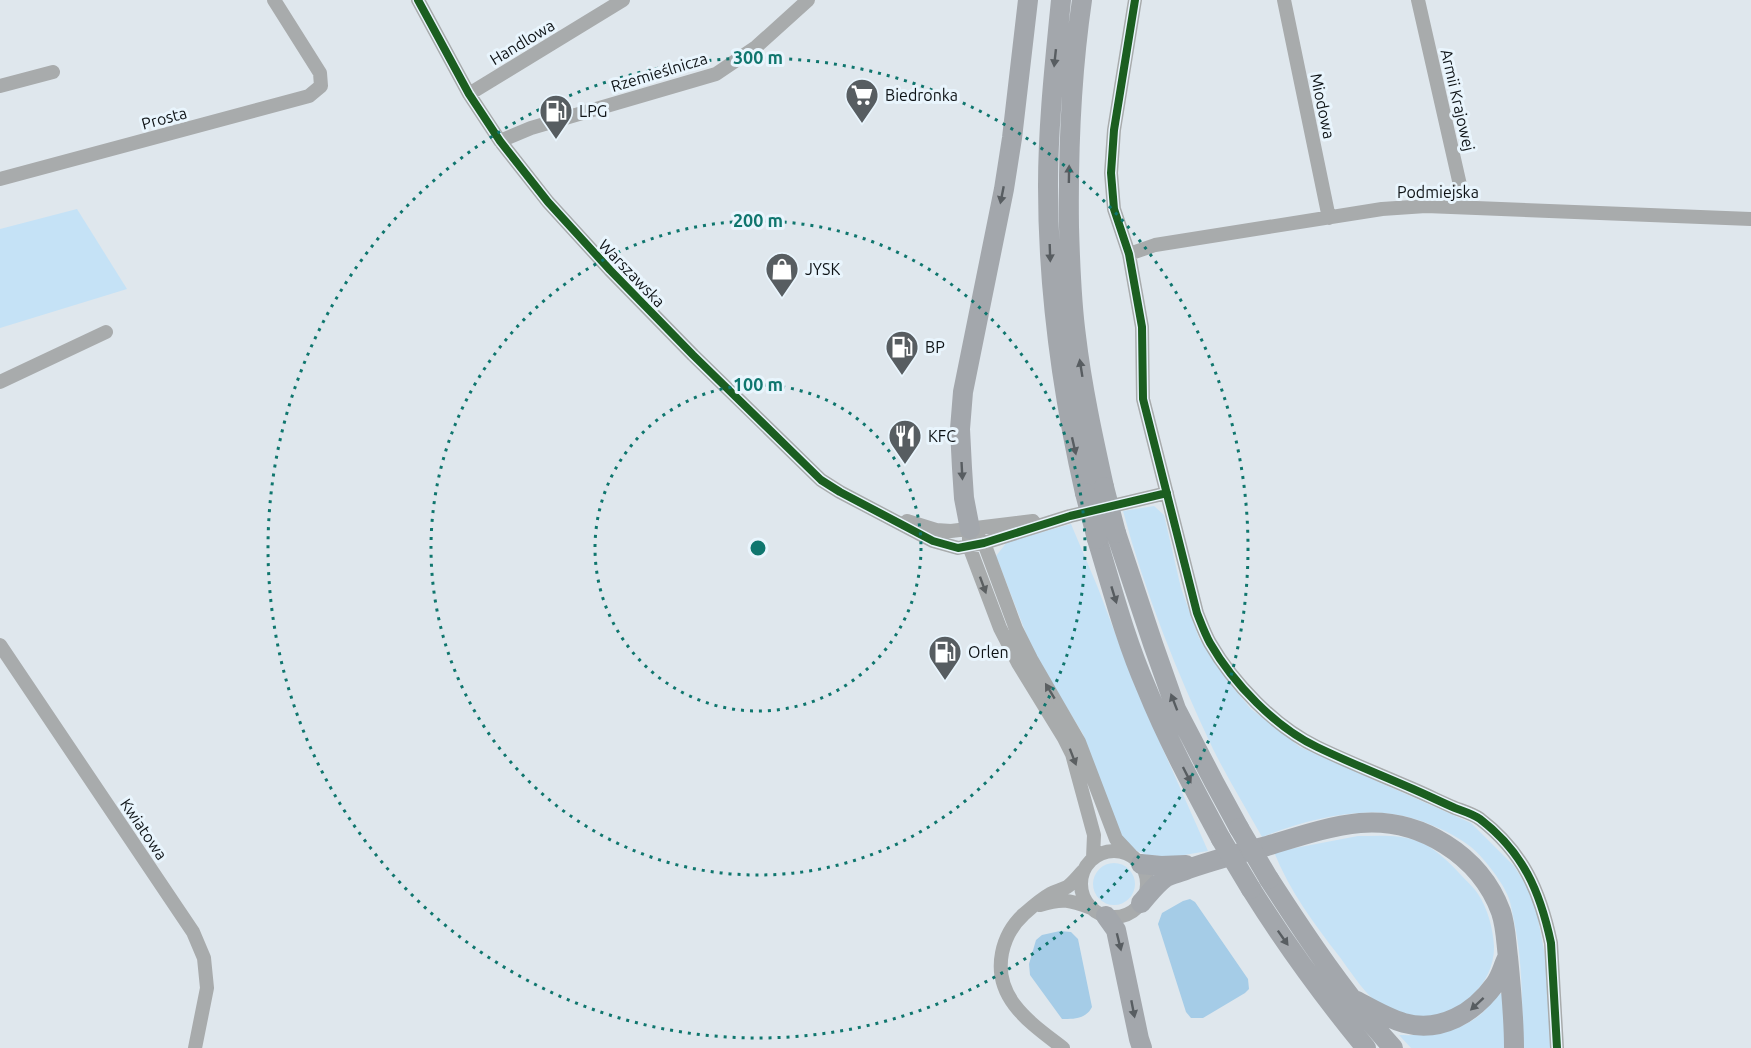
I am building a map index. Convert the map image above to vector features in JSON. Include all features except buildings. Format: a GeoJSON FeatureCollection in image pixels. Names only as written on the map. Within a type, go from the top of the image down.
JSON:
{"type":"FeatureCollection","features":[{"type":"Feature","properties":{"kind":"highway"},"geometry":{"type":"LineString","coordinates":[[974,539],[964,498],[960,429],[963,392],[1004,189],[1028,0]]}},
{"type":"Feature","properties":{"kind":"highway"},"geometry":{"type":"LineString","coordinates":[[1060,0],[1049,132],[1051,282],[1071,431],[1097,539],[1144,684],[1178,757],[1251,889],[1296,957],[1366,1048]]}},
{"type":"Feature","properties":{"kind":"highway"},"geometry":{"type":"LineString","coordinates":[[1082,0],[1070,132],[1068,187],[1071,280],[1076,335],[1089,419],[1116,533],[1176,709],[1214,782],[1269,879],[1298,924],[1352,999],[1393,1048]]}},
{"type":"Feature","properties":{"kind":"highway"},"geometry":{"type":"LineString","coordinates":[[1141,903],[1153,888],[1167,877],[1203,864],[1332,828],[1360,823],[1406,827],[1440,841],[1457,852],[1483,879],[1500,911],[1505,928],[1513,999],[1514,1048]]}},
{"type":"Feature","properties":{"kind":"highway"},"geometry":{"type":"LineString","coordinates":[[1136,860],[1161,866],[1203,864]]}},
{"type":"Feature","properties":{"kind":"highway"},"geometry":{"type":"LineString","coordinates":[[1099,912],[1116,930],[1142,1048]]}},
{"type":"Feature","properties":{"kind":"highway"},"geometry":{"type":"LineString","coordinates":[[1352,999],[1405,1023],[1434,1026],[1465,1014],[1478,1004],[1497,982],[1508,955]]}},
{"type":"Feature","properties":{"kind":"street","name":"Prosta"},"geometry":{"type":"LineString","coordinates":[[0,179],[309,96],[321,86],[320,73],[274,0]]}},
{"type":"Feature","properties":{"kind":"street","name":"Warszawska"},"geometry":{"type":"LineString","coordinates":[[418,0],[469,94],[500,141],[548,202],[610,270],[766,428],[821,480],[840,492],[882,513],[936,530],[962,531],[974,539]]}},
{"type":"Feature","properties":{"kind":"street","name":"Handlowa"},"geometry":{"type":"LineString","coordinates":[[469,94],[623,0]]}},
{"type":"Feature","properties":{"kind":"street","name":"Rzemieślnicza"},"geometry":{"type":"LineString","coordinates":[[500,141],[531,128],[716,74],[756,46],[808,0]]}},
{"type":"Feature","properties":{"kind":"street"},"geometry":{"type":"LineString","coordinates":[[1135,0],[1114,130],[1111,173],[1114,209],[1129,254],[1142,327],[1143,399],[1197,614],[1209,642],[1226,667],[1268,713],[1315,746],[1477,817],[1508,846],[1525,868],[1542,907],[1551,943],[1557,1048]]}},
{"type":"Feature","properties":{"kind":"street","name":"Miodowa"},"geometry":{"type":"LineString","coordinates":[[1284,0],[1329,218]]}},
{"type":"Feature","properties":{"kind":"street","name":"Armii Krajowej"},"geometry":{"type":"LineString","coordinates":[[1418,0],[1465,207]]}},
{"type":"Feature","properties":{"kind":"street"},"geometry":{"type":"LineString","coordinates":[[0,86],[53,72]]}},
{"type":"Feature","properties":{"kind":"street","name":"Podmiejska"},"geometry":{"type":"LineString","coordinates":[[1129,254],[1155,245],[1382,209],[1426,206],[1751,219]]}},
{"type":"Feature","properties":{"kind":"street"},"geometry":{"type":"LineString","coordinates":[[0,382],[106,332]]}},
{"type":"Feature","properties":{"kind":"street"},"geometry":{"type":"LineString","coordinates":[[974,539],[1167,493]]}},
{"type":"Feature","properties":{"kind":"street"},"geometry":{"type":"LineString","coordinates":[[974,539],[1070,516]]}},
{"type":"Feature","properties":{"kind":"street"},"geometry":{"type":"LineString","coordinates":[[974,539],[1004,637],[1072,754],[1094,835],[1093,858]]}},
{"type":"Feature","properties":{"kind":"street"},"geometry":{"type":"LineString","coordinates":[[974,539],[1031,658],[1080,742],[1116,839],[1146,873],[1146,894],[1141,903],[1125,915],[1116,917],[1070,900],[1051,902],[1032,908]]}},
{"type":"Feature","properties":{"kind":"street","name":"Kwiatowa"},"geometry":{"type":"LineString","coordinates":[[0,645],[193,932],[204,958],[207,987],[195,1048]]}},
{"type":"Feature","properties":{"kind":"street"},"geometry":{"type":"LineString","coordinates":[[1063,1048],[1030,1023],[1006,994],[1000,960],[1004,942],[1011,929],[1032,908],[1048,895],[1067,886],[1093,858],[1102,852],[1122,851],[1136,860]]}},
{"type":"Feature","properties":{"kind":"street"},"geometry":{"type":"LineString","coordinates":[[1083,871],[1081,891],[1085,900],[1099,912]]}},
{"type":"Feature","properties":{"kind":"shaded area"},"geometry":{"type":"Polygon","coordinates":[[[77,209],[127,289],[0,328],[0,229],[77,209]]]}},
{"type":"Feature","properties":{"kind":"shaded area"},"geometry":{"type":"Polygon","coordinates":[[[1154,506],[1164,515],[1181,588],[1199,638],[1226,679],[1251,709],[1300,747],[1471,823],[1514,866],[1534,898],[1547,966],[1550,1048],[1523,1048],[1521,968],[1508,897],[1496,876],[1481,857],[1463,841],[1423,822],[1376,813],[1326,818],[1262,837],[1219,760],[1200,720],[1141,572],[1123,511],[1154,506]]]}},
{"type":"Feature","properties":{"kind":"shaded area"},"geometry":{"type":"Polygon","coordinates":[[[1071,524],[1135,686],[1208,851],[1172,857],[1147,855],[1137,851],[1121,838],[1083,734],[1034,654],[996,556],[1007,542],[1071,524]]]}},
{"type":"Feature","properties":{"kind":"shaded area"},"geometry":{"type":"Polygon","coordinates":[[[1358,836],[1396,836],[1423,844],[1446,859],[1478,894],[1485,906],[1491,926],[1494,946],[1493,960],[1482,985],[1462,1004],[1437,1015],[1424,1017],[1398,1012],[1378,1003],[1360,984],[1311,919],[1287,880],[1274,852],[1358,836]]]}},
{"type":"Feature","properties":{"kind":"shaded area"},"geometry":{"type":"Polygon","coordinates":[[[1114,863],[1122,864],[1129,869],[1134,876],[1134,892],[1129,899],[1122,904],[1114,905],[1106,904],[1099,899],[1094,892],[1093,884],[1094,876],[1099,869],[1106,864],[1114,863]]]}},
{"type":"Feature","properties":{"kind":"shaded area"},"geometry":{"type":"Polygon","coordinates":[[[1190,899],[1195,902],[1248,979],[1249,989],[1245,993],[1203,1018],[1191,1018],[1186,1012],[1158,924],[1162,913],[1190,899]]]}},
{"type":"Feature","properties":{"kind":"shaded area"},"geometry":{"type":"Polygon","coordinates":[[[1060,931],[1071,932],[1078,939],[1092,1007],[1083,1016],[1075,1018],[1062,1019],[1030,975],[1029,964],[1036,940],[1042,935],[1060,931]]]}},
{"type":"Feature","properties":{"kind":"shaded area"},"geometry":{"type":"Polygon","coordinates":[[[1499,993],[1506,996],[1506,1048],[1411,1048],[1399,1035],[1431,1034],[1462,1026],[1480,1015],[1499,993]]]}},
{"type":"Feature","properties":{"kind":"cycle path"},"geometry":{"type":"LineString","coordinates":[[418,0],[469,94],[500,141],[548,202],[693,355],[821,480],[933,541],[958,548],[984,543],[1070,516],[1167,493]]}},
{"type":"Feature","properties":{"kind":"cycle path"},"geometry":{"type":"LineString","coordinates":[[1135,0],[1114,130],[1111,173],[1114,209],[1129,254],[1142,327],[1143,399],[1197,613],[1219,658],[1256,702],[1286,728],[1329,753],[1480,819],[1508,845],[1528,874],[1547,924],[1551,943],[1557,1048]]}},
{"type":"Feature","properties":{"kind":"place","name":"Biedronka"},"geometry":{"type":"Point","coordinates":[862,124]}},
{"type":"Feature","properties":{"kind":"place","name":"LPG"},"geometry":{"type":"Point","coordinates":[556,140]}},
{"type":"Feature","properties":{"kind":"place","name":"JYSK"},"geometry":{"type":"Point","coordinates":[782,298]}},
{"type":"Feature","properties":{"kind":"place","name":"BP"},"geometry":{"type":"Point","coordinates":[902,376]}},
{"type":"Feature","properties":{"kind":"place","name":"KFC"},"geometry":{"type":"Point","coordinates":[905,465]}},
{"type":"Feature","properties":{"kind":"place","name":"Orlen"},"geometry":{"type":"Point","coordinates":[945,681]}}]}
